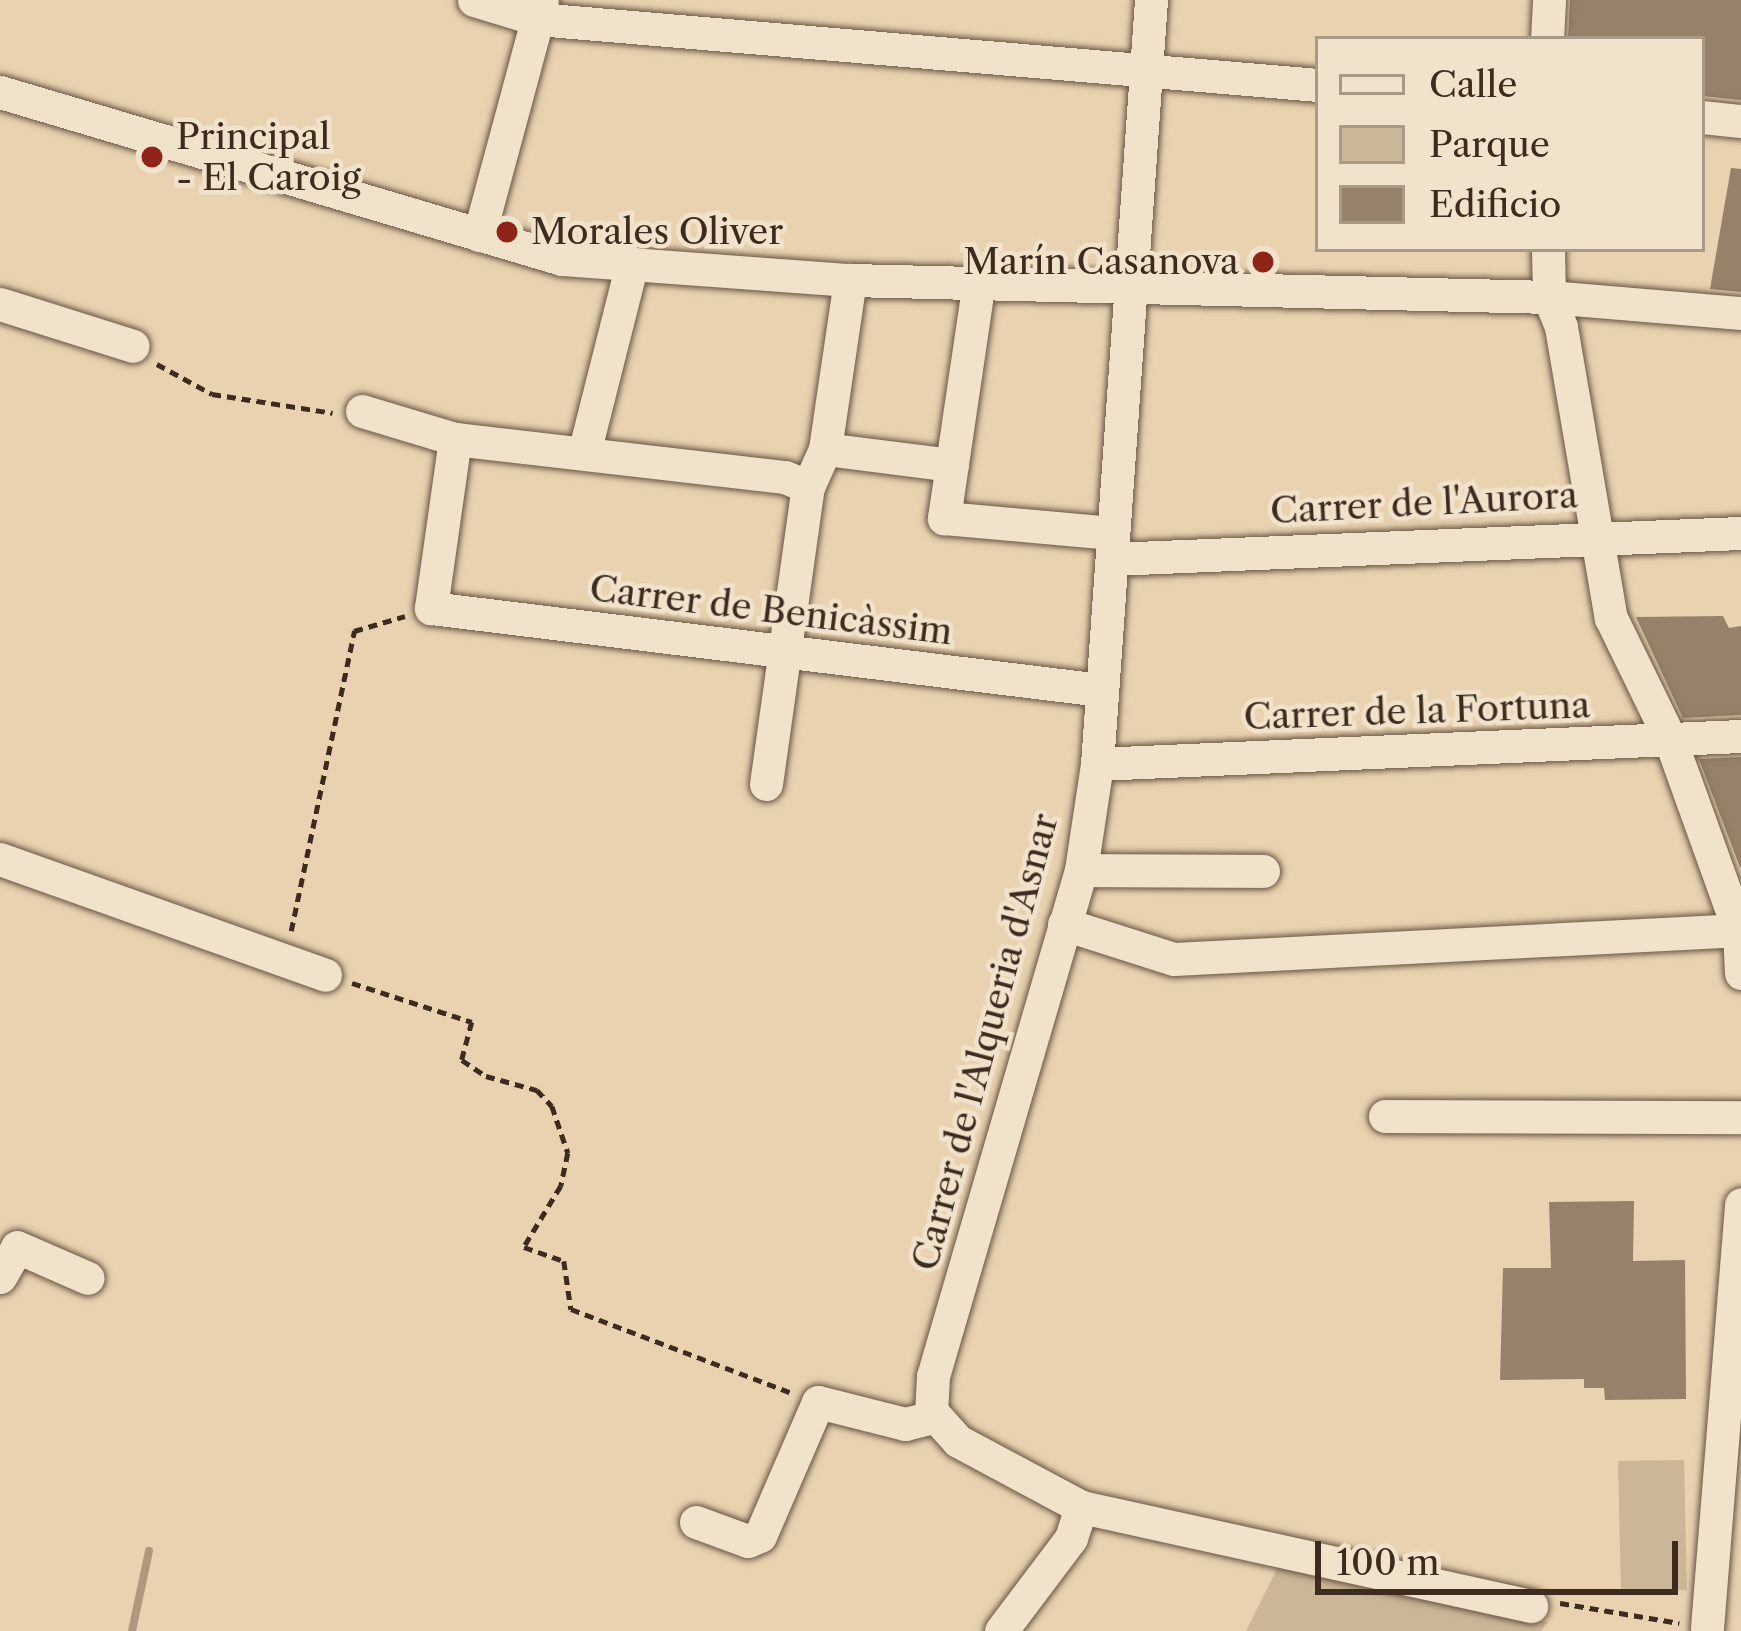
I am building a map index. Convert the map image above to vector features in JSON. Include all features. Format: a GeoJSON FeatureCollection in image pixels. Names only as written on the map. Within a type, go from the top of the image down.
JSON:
{"type":"FeatureCollection","features":[{"type":"Feature","properties":{"kind":"street"},"geometry":{"type":"LineString","coordinates":[[474,0],[1315,85]]}},
{"type":"Feature","properties":{"kind":"street","name":"Carrer de l'Alqueria d'Asnar"},"geometry":{"type":"LineString","coordinates":[[934,1418],[933,1376],[1081,870],[1097,764],[1151,0]]}},
{"type":"Feature","properties":{"kind":"street"},"geometry":{"type":"LineString","coordinates":[[1547,36],[1549,0]]}},
{"type":"Feature","properties":{"kind":"street"},"geometry":{"type":"LineString","coordinates":[[479,235],[540,9]]}},
{"type":"Feature","properties":{"kind":"street"},"geometry":{"type":"LineString","coordinates":[[0,92],[562,259],[850,280],[1549,297],[1741,313]]}},
{"type":"Feature","properties":{"kind":"street"},"geometry":{"type":"LineString","coordinates":[[1705,117],[1741,121]]}},
{"type":"Feature","properties":{"kind":"street"},"geometry":{"type":"LineString","coordinates":[[1548,252],[1549,297],[1562,327],[1611,618],[1670,740],[1740,930],[1741,974]]}},
{"type":"Feature","properties":{"kind":"street"},"geometry":{"type":"LineString","coordinates":[[584,453],[632,263]]}},
{"type":"Feature","properties":{"kind":"street"},"geometry":{"type":"LineString","coordinates":[[766,784],[808,487],[825,448],[850,280]]}},
{"type":"Feature","properties":{"kind":"street"},"geometry":{"type":"LineString","coordinates":[[825,448],[952,465],[979,281]]}},
{"type":"Feature","properties":{"kind":"street"},"geometry":{"type":"LineString","coordinates":[[0,304],[133,346]]}},
{"type":"Feature","properties":{"kind":"street"},"geometry":{"type":"LineString","coordinates":[[362,411],[455,439],[784,477],[808,487]]}},
{"type":"Feature","properties":{"kind":"street"},"geometry":{"type":"LineString","coordinates":[[431,608],[455,439]]}},
{"type":"Feature","properties":{"kind":"street","name":"Carrer de l'Aurora"},"geometry":{"type":"LineString","coordinates":[[952,465],[944,518],[1112,546],[1741,533]]}},
{"type":"Feature","properties":{"kind":"street","name":"Carrer de Benicàssim"},"geometry":{"type":"LineString","coordinates":[[431,608],[1101,690]]}},
{"type":"Feature","properties":{"kind":"street","name":"Carrer de la Fortuna"},"geometry":{"type":"LineString","coordinates":[[1097,764],[1741,736]]}},
{"type":"Feature","properties":{"kind":"street"},"geometry":{"type":"LineString","coordinates":[[0,859],[325,975]]}},
{"type":"Feature","properties":{"kind":"street"},"geometry":{"type":"LineString","coordinates":[[1081,870],[1263,872]]}},
{"type":"Feature","properties":{"kind":"street"},"geometry":{"type":"LineString","coordinates":[[1064,924],[1174,959],[1740,930]]}},
{"type":"Feature","properties":{"kind":"street"},"geometry":{"type":"LineString","coordinates":[[1385,1116],[1741,1117]]}},
{"type":"Feature","properties":{"kind":"street"},"geometry":{"type":"LineString","coordinates":[[1707,1628],[1741,1204]]}},
{"type":"Feature","properties":{"kind":"street"},"geometry":{"type":"LineString","coordinates":[[0,1277],[16,1246],[88,1278]]}},
{"type":"Feature","properties":{"kind":"street"},"geometry":{"type":"LineString","coordinates":[[696,1522],[748,1541],[760,1536],[818,1402],[905,1424],[934,1418],[958,1441],[1081,1507],[1531,1606]]}},
{"type":"Feature","properties":{"kind":"street"},"geometry":{"type":"LineString","coordinates":[[1000,1631],[1064,1549],[1081,1507]]}},
{"type":"Feature","properties":{"kind":"path"},"geometry":{"type":"LineString","coordinates":[[133,346],[212,394],[258,406],[362,411]]}},
{"type":"Feature","properties":{"kind":"path"},"geometry":{"type":"LineString","coordinates":[[285,960],[354,631],[431,608]]}},
{"type":"Feature","properties":{"kind":"path"},"geometry":{"type":"LineString","coordinates":[[325,975],[472,1022],[462,1060],[486,1076],[537,1090],[565,1132],[560,1186],[524,1247],[564,1261],[566,1294],[584,1318],[818,1402]]}},
{"type":"Feature","properties":{"kind":"path"},"geometry":{"type":"LineString","coordinates":[[1531,1606],[1557,1602],[1707,1628]]}},
{"type":"Feature","properties":{"kind":"green space"},"geometry":{"type":"Polygon","coordinates":[[[1684,1460],[1687,1590],[1621,1591],[1618,1461],[1684,1460]]]}},
{"type":"Feature","properties":{"kind":"green space"},"geometry":{"type":"Polygon","coordinates":[[[1280,1563],[1548,1622],[1541,1631],[1246,1631],[1280,1563]]]}},
{"type":"Feature","properties":{"kind":"building"},"geometry":{"type":"Polygon","coordinates":[[[1570,0],[1741,0],[1741,100],[1705,96],[1705,36],[1568,36],[1570,0]]]}},
{"type":"Feature","properties":{"kind":"building"},"geometry":{"type":"Polygon","coordinates":[[[1731,168],[1741,169],[1741,292],[1710,289],[1731,168]]]}},
{"type":"Feature","properties":{"kind":"building"},"geometry":{"type":"Polygon","coordinates":[[[1723,616],[1729,628],[1741,626],[1741,715],[1683,718],[1636,617],[1723,616]]]}},
{"type":"Feature","properties":{"kind":"building"},"geometry":{"type":"Polygon","coordinates":[[[1741,757],[1741,867],[1740,867],[1699,759],[1741,757]]]}},
{"type":"Feature","properties":{"kind":"building"},"geometry":{"type":"Polygon","coordinates":[[[1634,1201],[1633,1261],[1685,1260],[1686,1399],[1605,1400],[1604,1388],[1584,1388],[1584,1379],[1500,1380],[1503,1268],[1551,1268],[1549,1202],[1634,1201]]]}},
{"type":"Feature","properties":{"kind":"waterway"},"geometry":{"type":"LineString","coordinates":[[132,1631],[149,1551]]}},
{"type":"Feature","properties":{"kind":"place","name":"Principal - El Caroig"},"geometry":{"type":"Point","coordinates":[152,157]}},
{"type":"Feature","properties":{"kind":"place","name":"Morales Oliver"},"geometry":{"type":"Point","coordinates":[507,232]}},
{"type":"Feature","properties":{"kind":"place","name":"Marín Casanova"},"geometry":{"type":"Point","coordinates":[1263,262]}}]}
